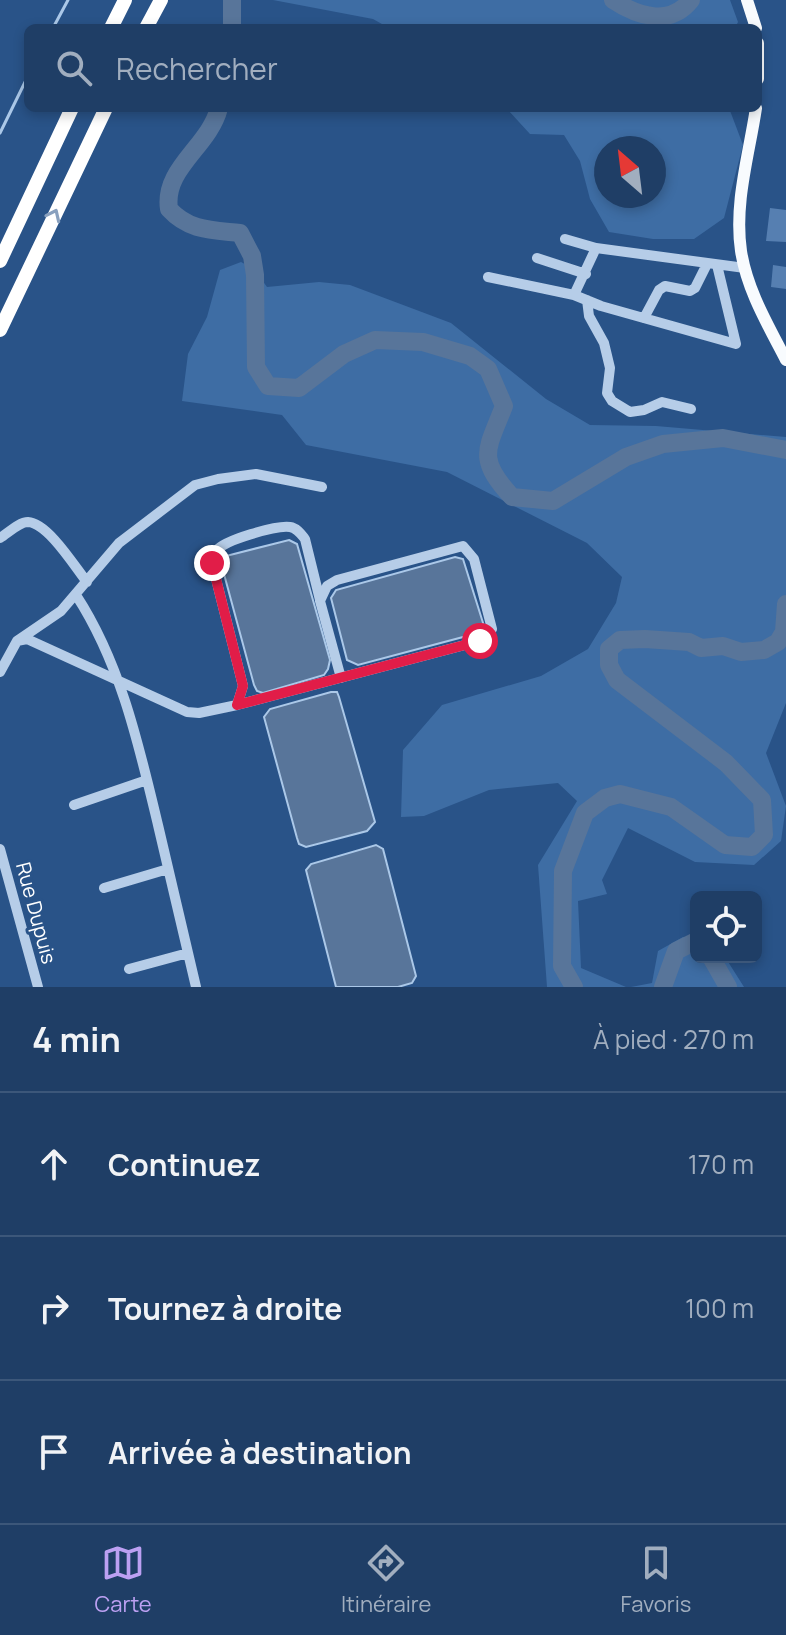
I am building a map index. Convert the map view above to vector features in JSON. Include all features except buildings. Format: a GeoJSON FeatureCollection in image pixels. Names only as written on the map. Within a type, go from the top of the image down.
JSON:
{"type":"FeatureCollection","features":[{"type":"Feature","properties":{"kind":"highway"},"geometry":{"type":"LineString","coordinates":[[113,24],[125,0]]}},
{"type":"Feature","properties":{"kind":"highway"},"geometry":{"type":"LineString","coordinates":[[148,24],[161,0]]}},
{"type":"Feature","properties":{"kind":"highway"},"geometry":{"type":"LineString","coordinates":[[0,261],[70,112]]}},
{"type":"Feature","properties":{"kind":"highway"},"geometry":{"type":"LineString","coordinates":[[0,330],[104,112]]}},
{"type":"Feature","properties":{"kind":"main road"},"geometry":{"type":"LineString","coordinates":[[747,0],[755,24]]}},
{"type":"Feature","properties":{"kind":"main road"},"geometry":{"type":"LineString","coordinates":[[755,112],[740,212],[740,247],[759,308],[786,360]]}},
{"type":"Feature","properties":{"kind":"street"},"geometry":{"type":"LineString","coordinates":[[565,239],[596,248],[745,268]]}},
{"type":"Feature","properties":{"kind":"street"},"geometry":{"type":"LineString","coordinates":[[574,295],[596,248]]}},
{"type":"Feature","properties":{"kind":"street"},"geometry":{"type":"LineString","coordinates":[[537,258],[586,274]]}},
{"type":"Feature","properties":{"kind":"street"},"geometry":{"type":"LineString","coordinates":[[488,277],[574,295],[736,344],[712,264]]}},
{"type":"Feature","properties":{"kind":"street"},"geometry":{"type":"LineString","coordinates":[[644,318],[659,290],[665,286],[690,291],[712,264]]}},
{"type":"Feature","properties":{"kind":"street"},"geometry":{"type":"LineString","coordinates":[[587,300],[589,316],[604,343],[610,368],[607,393],[612,401],[630,412],[662,402],[691,409]]}},
{"type":"Feature","properties":{"kind":"street"},"geometry":{"type":"LineString","coordinates":[[0,672],[17,641],[61,611],[119,543],[195,485],[256,474],[322,487]]}},
{"type":"Feature","properties":{"kind":"street"},"geometry":{"type":"LineString","coordinates":[[0,538],[23,522],[31,522],[47,532],[87,582]]}},
{"type":"Feature","properties":{"kind":"street"},"geometry":{"type":"LineString","coordinates":[[237,705],[243,686],[212,563],[215,552],[225,544],[250,535],[289,527],[299,531],[305,539],[341,678]]}},
{"type":"Feature","properties":{"kind":"street"},"geometry":{"type":"LineString","coordinates":[[17,641],[27,639],[187,712],[199,713],[480,641],[492,629],[474,559],[463,546],[337,580],[327,586],[320,601]]}},
{"type":"Feature","properties":{"kind":"street"},"geometry":{"type":"LineString","coordinates":[[76,595],[95,625],[118,681],[147,780],[196,987]]}},
{"type":"Feature","properties":{"kind":"street"},"geometry":{"type":"LineString","coordinates":[[74,805],[147,780]]}},
{"type":"Feature","properties":{"kind":"street","name":"Rue Dupuis"},"geometry":{"type":"LineString","coordinates":[[0,849],[38,987]]}},
{"type":"Feature","properties":{"kind":"street"},"geometry":{"type":"LineString","coordinates":[[104,888],[168,869]]}},
{"type":"Feature","properties":{"kind":"street"},"geometry":{"type":"LineString","coordinates":[[129,969],[188,953]]}},
{"type":"Feature","properties":{"kind":"shaded area"},"geometry":{"type":"Polygon","coordinates":[[[273,0],[730,0],[738,22],[382,24],[373,19],[273,0]]]}},
{"type":"Feature","properties":{"kind":"shaded area"},"geometry":{"type":"Polygon","coordinates":[[[510,112],[731,112],[743,145],[724,218],[694,239],[653,239],[609,232],[595,208],[666,208],[666,136],[594,136],[594,206],[580,161],[564,135],[530,134],[510,112]]]}},
{"type":"Feature","properties":{"kind":"shaded area"},"geometry":{"type":"Polygon","coordinates":[[[241,262],[254,269],[267,287],[319,282],[350,285],[451,323],[546,399],[590,425],[656,426],[786,437],[786,703],[766,753],[786,806],[781,841],[754,865],[695,862],[628,828],[602,880],[607,894],[578,901],[581,968],[626,987],[547,987],[538,865],[577,801],[558,783],[489,790],[424,816],[401,817],[403,750],[442,705],[541,676],[588,649],[616,603],[622,577],[587,543],[447,472],[306,445],[282,415],[182,401],[188,354],[207,317],[220,270],[241,262]]]}},
{"type":"Feature","properties":{"kind":"shaded area"},"geometry":{"type":"Polygon","coordinates":[[[289,540],[297,544],[330,660],[324,675],[263,693],[257,691],[254,685],[221,563],[222,557],[289,540]]]}},
{"type":"Feature","properties":{"kind":"shaded area"},"geometry":{"type":"Polygon","coordinates":[[[455,557],[463,559],[484,626],[478,633],[358,665],[347,660],[331,598],[336,590],[455,557]]]}},
{"type":"Feature","properties":{"kind":"shaded area"},"geometry":{"type":"Polygon","coordinates":[[[337,692],[339,697],[375,822],[367,831],[306,847],[299,844],[297,838],[264,717],[270,709],[337,692]]]}},
{"type":"Feature","properties":{"kind":"shaded area"},"geometry":{"type":"Polygon","coordinates":[[[376,845],[383,849],[416,976],[412,983],[398,987],[336,987],[306,870],[311,864],[376,845]]]}},
{"type":"Feature","properties":{"kind":"shaded area"},"geometry":{"type":"Polygon","coordinates":[[[683,937],[690,939],[690,963],[729,963],[744,987],[631,987],[652,983],[658,951],[683,937]]]}},
{"type":"Feature","properties":{"kind":"waterway"},"geometry":{"type":"LineString","coordinates":[[55,24],[68,0]]}},
{"type":"Feature","properties":{"kind":"waterway"},"geometry":{"type":"LineString","coordinates":[[232,0],[232,24]]}},
{"type":"Feature","properties":{"kind":"waterway"},"geometry":{"type":"LineString","coordinates":[[613,0],[632,11],[653,16],[673,14],[691,0]]}},
{"type":"Feature","properties":{"kind":"waterway"},"geometry":{"type":"LineString","coordinates":[[0,133],[24,84]]}},
{"type":"Feature","properties":{"kind":"waterway"},"geometry":{"type":"LineString","coordinates":[[218,112],[214,122],[173,181],[169,209],[193,225],[240,233],[252,256],[255,275],[256,367],[268,386],[299,388],[344,354],[375,340],[423,342],[470,356],[488,369],[504,406],[488,453],[493,473],[512,497],[553,501],[626,457],[663,444],[723,438],[786,450]]}},
{"type":"Feature","properties":{"kind":"waterway"},"geometry":{"type":"LineString","coordinates":[[574,987],[562,966],[563,871],[585,813],[605,798],[620,794],[671,807],[725,845],[752,847],[764,835],[762,800],[726,763],[617,680],[609,665],[609,649],[620,640],[645,639],[689,642],[701,648],[723,646],[741,652],[764,650],[778,642],[784,632],[786,604]]}},
{"type":"Feature","properties":{"kind":"waterway"},"geometry":{"type":"LineString","coordinates":[[663,987],[676,951],[690,944]]}},
{"type":"Feature","properties":{"kind":"waterway"},"geometry":{"type":"LineString","coordinates":[[714,963],[728,987]]}},
{"type":"Feature","properties":{"kind":"route"},"geometry":{"type":"LineString","coordinates":[[212,563],[243,686],[237,705],[480,641]]}}]}
